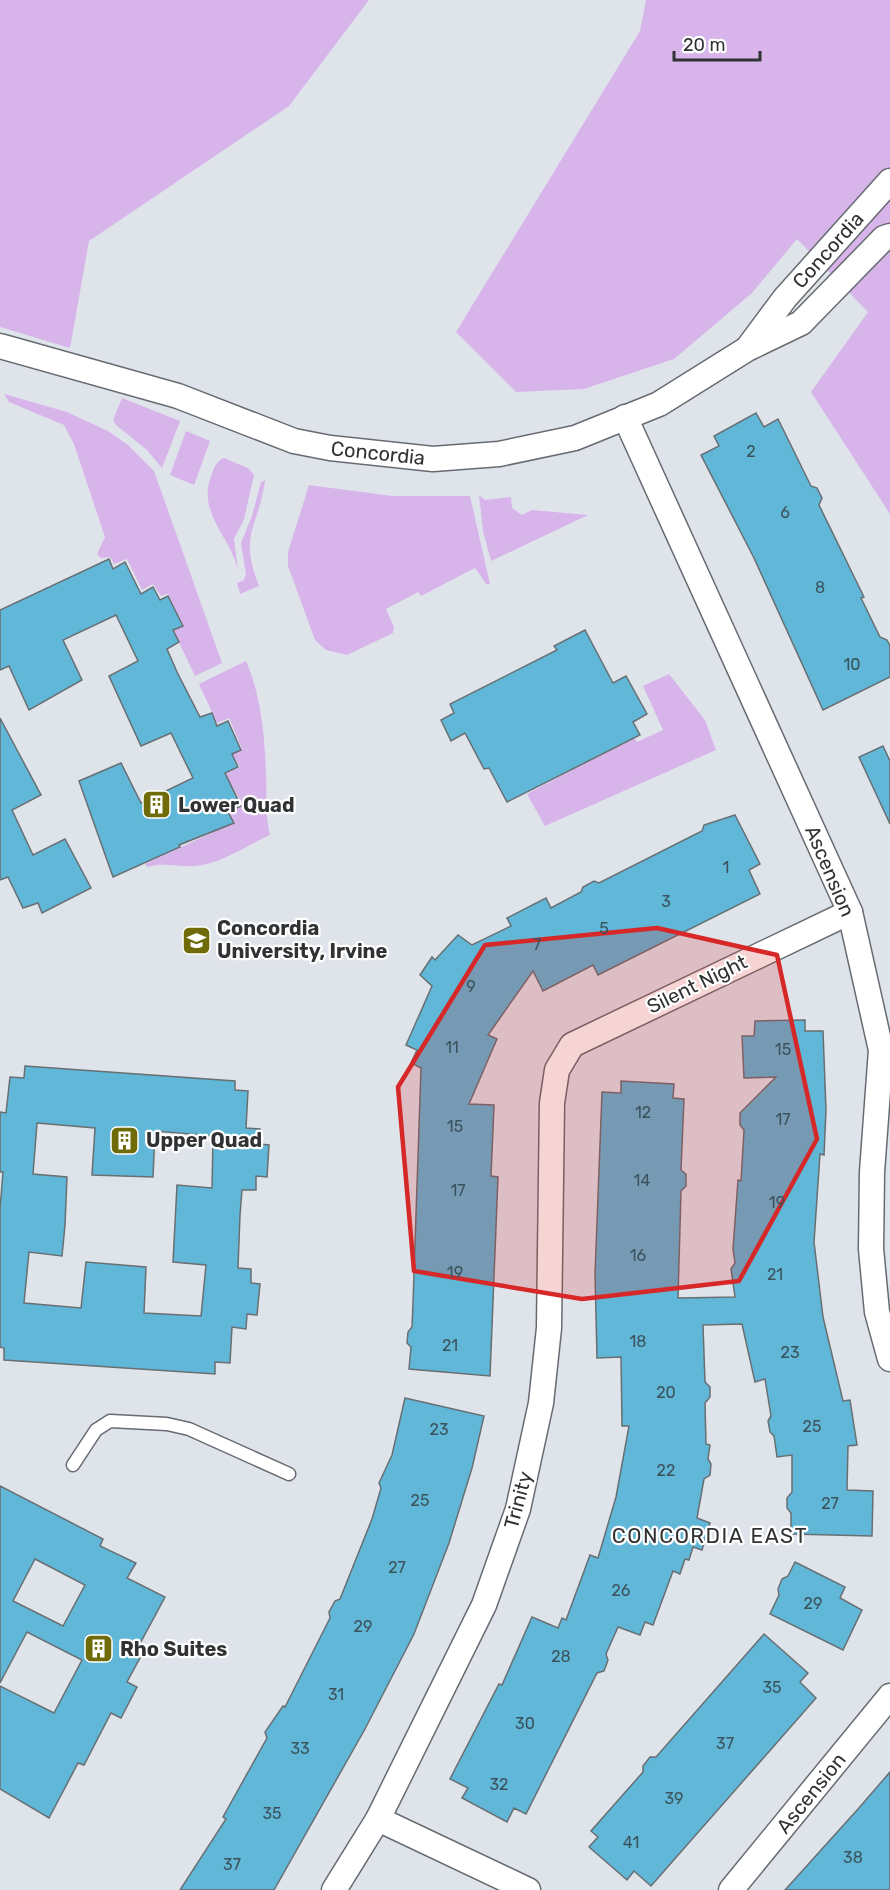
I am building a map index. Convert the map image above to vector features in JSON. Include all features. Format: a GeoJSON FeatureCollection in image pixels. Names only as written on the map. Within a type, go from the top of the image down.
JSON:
{"type":"FeatureCollection","features":[{"type":"Feature","properties":{"kind":"street","name":"Concordia"},"geometry":{"type":"LineString","coordinates":[[747,349],[784,298],[890,181]]}},
{"type":"Feature","properties":{"kind":"street","name":"Concordia"},"geometry":{"type":"LineString","coordinates":[[0,346],[178,396],[294,441],[330,448],[434,459],[499,454],[575,438],[659,404],[747,349],[801,323],[884,238],[890,236]]}},
{"type":"Feature","properties":{"kind":"street","name":"Ascension"},"geometry":{"type":"LineString","coordinates":[[625,417],[850,912],[881,1050],[872,1172],[871,1249],[877,1312],[890,1359]]}},
{"type":"Feature","properties":{"kind":"street","name":"Silent Night"},"geometry":{"type":"LineString","coordinates":[[556,1070],[572,1045],[850,912]]}},
{"type":"Feature","properties":{"kind":"street","name":"Trinity"},"geometry":{"type":"LineString","coordinates":[[334,1890],[378,1819],[484,1605],[518,1509],[541,1403],[549,1328],[552,1103],[556,1070]]}},
{"type":"Feature","properties":{"kind":"street","name":"Ascension"},"geometry":{"type":"LineString","coordinates":[[731,1890],[889,1699]]}},
{"type":"Feature","properties":{"kind":"street"},"geometry":{"type":"LineString","coordinates":[[378,1819],[528,1890]]}},
{"type":"Feature","properties":{"kind":"lane"},"geometry":{"type":"LineString","coordinates":[[73,1465],[96,1430],[110,1421],[167,1424],[189,1429],[289,1474]]}},
{"type":"Feature","properties":{"kind":"highlighted area"},"geometry":{"type":"Polygon","coordinates":[[[657,928],[777,955],[817,1139],[739,1281],[582,1299],[414,1271],[398,1087],[485,945],[657,928]]]}},
{"type":"Feature","properties":{"kind":"shaded area"},"geometry":{"type":"Polygon","coordinates":[[[0,0],[369,0],[289,106],[89,241],[70,348],[0,327],[0,0]]]}},
{"type":"Feature","properties":{"kind":"shaded area"},"geometry":{"type":"Polygon","coordinates":[[[646,0],[890,0],[890,514],[811,392],[868,312],[797,239],[752,293],[674,359],[584,389],[516,392],[456,332],[640,31],[646,0]]]}},
{"type":"Feature","properties":{"kind":"shaded area"},"geometry":{"type":"Polygon","coordinates":[[[4,394],[67,412],[108,431],[128,445],[154,471],[222,663],[195,676],[173,630],[183,625],[168,594],[161,596],[153,584],[142,590],[127,559],[114,564],[110,557],[101,558],[97,554],[105,537],[74,444],[64,425],[9,402],[4,394]]]}},
{"type":"Feature","properties":{"kind":"shaded area"},"geometry":{"type":"Polygon","coordinates":[[[122,398],[180,421],[162,468],[147,450],[113,420],[122,398]]]}},
{"type":"Feature","properties":{"kind":"shaded area"},"geometry":{"type":"Polygon","coordinates":[[[186,431],[210,441],[194,485],[170,475],[186,431]]]}},
{"type":"Feature","properties":{"kind":"shaded area"},"geometry":{"type":"Polygon","coordinates":[[[224,458],[248,468],[254,475],[244,519],[234,539],[238,571],[208,502],[211,476],[217,463],[224,458]]]}},
{"type":"Feature","properties":{"kind":"shaded area"},"geometry":{"type":"Polygon","coordinates":[[[265,480],[250,541],[253,568],[259,586],[240,594],[237,583],[244,580],[246,574],[241,543],[252,516],[261,482],[265,480]]]}},
{"type":"Feature","properties":{"kind":"shaded area"},"geometry":{"type":"Polygon","coordinates":[[[309,485],[392,496],[470,496],[490,584],[486,584],[475,568],[421,596],[418,592],[386,609],[394,627],[393,633],[347,655],[326,650],[315,640],[288,566],[288,552],[309,485]]]}},
{"type":"Feature","properties":{"kind":"shaded area"},"geometry":{"type":"Polygon","coordinates":[[[479,495],[485,500],[511,497],[512,508],[522,515],[532,510],[588,515],[491,561],[483,531],[479,495]]]}},
{"type":"Feature","properties":{"kind":"shaded area"},"geometry":{"type":"Polygon","coordinates":[[[246,661],[261,717],[270,835],[224,858],[204,865],[147,867],[145,864],[233,823],[228,813],[243,805],[225,774],[240,767],[232,754],[242,749],[229,718],[217,723],[199,684],[246,661]]]}},
{"type":"Feature","properties":{"kind":"shaded area"},"geometry":{"type":"Polygon","coordinates":[[[669,674],[705,720],[716,750],[545,826],[527,794],[634,737],[637,742],[663,730],[643,686],[669,674]]]}},
{"type":"Feature","properties":{"kind":"building"},"geometry":{"type":"Polygon","coordinates":[[[756,413],[764,427],[778,419],[811,486],[817,488],[822,498],[819,505],[864,597],[861,598],[880,637],[887,640],[890,646],[890,677],[823,710],[754,558],[701,455],[719,446],[714,436],[756,413]]]}},
{"type":"Feature","properties":{"kind":"building"},"geometry":{"type":"Polygon","coordinates":[[[109,559],[113,569],[125,562],[141,594],[153,587],[160,600],[168,596],[183,626],[173,630],[179,642],[167,649],[177,672],[200,717],[212,713],[217,726],[228,721],[241,750],[232,754],[238,767],[225,773],[241,806],[228,812],[234,823],[179,845],[180,847],[113,877],[79,781],[121,763],[141,803],[193,778],[171,733],[141,746],[109,676],[138,661],[116,615],[63,640],[82,680],[29,710],[9,666],[0,670],[0,610],[109,559]]]}},
{"type":"Feature","properties":{"kind":"building"},"geometry":{"type":"Polygon","coordinates":[[[585,630],[613,683],[626,676],[647,714],[633,722],[640,735],[507,802],[489,768],[484,769],[465,733],[451,741],[441,720],[454,713],[450,704],[557,650],[554,646],[585,630]]]}},
{"type":"Feature","properties":{"kind":"building"},"geometry":{"type":"Polygon","coordinates":[[[0,718],[41,795],[12,810],[33,855],[65,839],[91,888],[42,913],[38,903],[23,908],[8,877],[0,880],[0,718]]]}},
{"type":"Feature","properties":{"kind":"building"},"geometry":{"type":"Polygon","coordinates":[[[883,746],[890,761],[890,824],[859,757],[883,746]]]}},
{"type":"Feature","properties":{"kind":"building"},"geometry":{"type":"Polygon","coordinates":[[[735,815],[760,864],[749,870],[760,894],[598,975],[593,965],[543,991],[533,971],[488,1035],[497,1039],[469,1104],[494,1105],[491,1176],[498,1177],[490,1376],[409,1369],[411,1347],[407,1343],[408,1332],[412,1327],[421,1068],[411,1063],[417,1050],[406,1045],[432,986],[420,975],[432,957],[435,960],[458,935],[472,945],[511,926],[507,918],[546,898],[551,908],[581,892],[583,887],[594,881],[599,883],[702,831],[704,825],[735,815]]]}},
{"type":"Feature","properties":{"kind":"building"},"geometry":{"type":"Polygon","coordinates":[[[805,1020],[805,1031],[823,1031],[826,1110],[824,1155],[820,1154],[814,1242],[823,1317],[843,1401],[850,1400],[857,1445],[848,1446],[847,1490],[873,1491],[872,1536],[791,1534],[791,1513],[787,1508],[787,1498],[792,1492],[792,1455],[777,1457],[774,1436],[770,1432],[768,1421],[771,1416],[765,1379],[755,1382],[742,1324],[703,1325],[705,1382],[710,1387],[710,1397],[705,1403],[706,1444],[710,1445],[708,1459],[711,1464],[710,1475],[704,1479],[697,1518],[710,1523],[702,1550],[693,1547],[689,1560],[685,1559],[680,1574],[673,1571],[653,1625],[645,1622],[640,1635],[618,1627],[606,1654],[608,1660],[604,1671],[597,1673],[526,1814],[514,1808],[507,1822],[462,1798],[468,1788],[450,1779],[499,1684],[502,1685],[532,1617],[558,1628],[562,1618],[566,1620],[590,1555],[598,1558],[616,1497],[629,1426],[622,1426],[621,1357],[597,1358],[595,1274],[602,1092],[621,1093],[621,1081],[674,1084],[673,1098],[684,1099],[681,1170],[686,1174],[686,1186],[681,1191],[678,1298],[735,1297],[731,1269],[735,1263],[733,1249],[744,1130],[740,1125],[740,1113],[776,1077],[744,1078],[742,1036],[754,1036],[755,1021],[805,1020]]]}},
{"type":"Feature","properties":{"kind":"building"},"geometry":{"type":"Polygon","coordinates":[[[25,1066],[235,1081],[235,1090],[248,1091],[246,1128],[260,1129],[259,1144],[269,1145],[267,1177],[256,1176],[256,1190],[242,1190],[240,1215],[238,1268],[251,1269],[251,1283],[260,1284],[257,1315],[247,1314],[246,1329],[232,1327],[230,1363],[215,1362],[215,1374],[4,1360],[4,1348],[0,1347],[0,1209],[3,1172],[0,1172],[0,1112],[6,1113],[10,1077],[24,1078],[25,1066]],[[37,1123],[33,1174],[67,1177],[65,1225],[62,1256],[29,1252],[24,1303],[81,1308],[86,1262],[146,1267],[144,1313],[201,1316],[206,1265],[173,1262],[177,1185],[212,1188],[213,1136],[155,1131],[153,1177],[92,1175],[95,1128],[37,1123]]]}},
{"type":"Feature","properties":{"kind":"building"},"geometry":{"type":"Polygon","coordinates":[[[405,1398],[484,1416],[472,1468],[449,1543],[414,1634],[365,1729],[274,1890],[180,1890],[226,1819],[223,1817],[267,1738],[265,1732],[283,1706],[285,1707],[330,1618],[329,1612],[335,1601],[340,1599],[372,1519],[381,1488],[379,1483],[392,1455],[405,1398]]]}},
{"type":"Feature","properties":{"kind":"building","name":"Rho Suites"},"geometry":{"type":"Polygon","coordinates":[[[0,1486],[103,1539],[100,1546],[136,1563],[127,1578],[165,1597],[135,1653],[141,1656],[127,1682],[137,1687],[121,1718],[111,1713],[84,1765],[78,1763],[49,1818],[0,1789],[0,1686],[54,1713],[82,1660],[27,1632],[0,1683],[0,1486]],[[35,1559],[13,1601],[63,1626],[85,1585],[35,1559]]]}},
{"type":"Feature","properties":{"kind":"building"},"geometry":{"type":"Polygon","coordinates":[[[795,1562],[845,1587],[840,1598],[862,1610],[843,1650],[770,1614],[779,1595],[778,1589],[782,1579],[788,1576],[795,1562]]]}},
{"type":"Feature","properties":{"kind":"building"},"geometry":{"type":"Polygon","coordinates":[[[764,1634],[808,1673],[800,1682],[816,1698],[651,1886],[634,1871],[627,1880],[589,1847],[598,1837],[591,1831],[643,1772],[643,1766],[650,1757],[656,1757],[764,1634]]]}},
{"type":"Feature","properties":{"kind":"building"},"geometry":{"type":"Polygon","coordinates":[[[890,1772],[890,1890],[785,1890],[858,1809],[890,1772]]]}},
{"type":"Feature","properties":{"kind":"place","name":"Lower Quad"},"geometry":{"type":"Point","coordinates":[157,805]}},
{"type":"Feature","properties":{"kind":"place","name":"Concordia University, Irvine"},"geometry":{"type":"Point","coordinates":[196,940]}},
{"type":"Feature","properties":{"kind":"place","name":"Upper Quad"},"geometry":{"type":"Point","coordinates":[125,1140]}},
{"type":"Feature","properties":{"kind":"place","name":"Rho Suites"},"geometry":{"type":"Point","coordinates":[99,1649]}},
{"type":"Feature","properties":{"kind":"district","name":"CONCORDIA EAST"},"geometry":{"type":"Point","coordinates":[710,1536]}}]}
